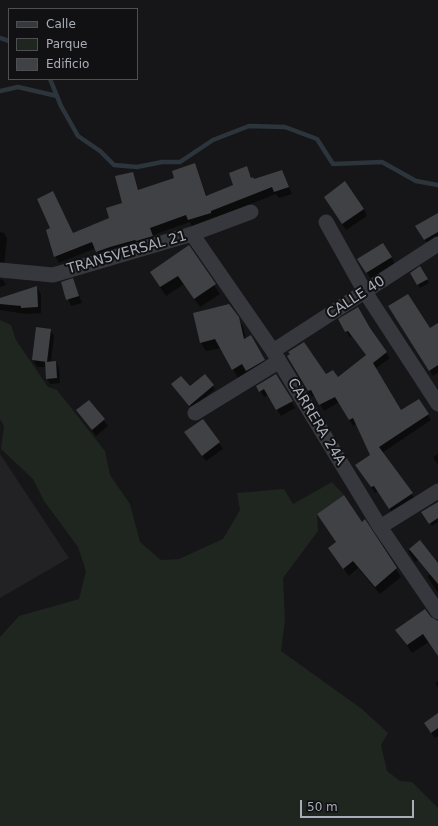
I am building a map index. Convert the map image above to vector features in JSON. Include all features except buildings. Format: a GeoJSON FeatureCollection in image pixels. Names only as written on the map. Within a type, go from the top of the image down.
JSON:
{"type":"FeatureCollection","features":[{"type":"Feature","properties":{"kind":"street","name":"TRANSVERSAL 21"},"geometry":{"type":"LineString","coordinates":[[0,270],[53,275],[192,234],[251,212]]}},
{"type":"Feature","properties":{"kind":"street"},"geometry":{"type":"LineString","coordinates":[[326,222],[365,292],[438,404]]}},
{"type":"Feature","properties":{"kind":"street","name":"CARRERA 24A"},"geometry":{"type":"LineString","coordinates":[[192,234],[275,355],[380,526],[438,612]]}},
{"type":"Feature","properties":{"kind":"street","name":"CALLE 40"},"geometry":{"type":"LineString","coordinates":[[195,413],[273,365],[275,355],[365,292],[438,244]]}},
{"type":"Feature","properties":{"kind":"street"},"geometry":{"type":"LineString","coordinates":[[380,526],[438,491]]}},
{"type":"Feature","properties":{"kind":"shaded area"},"geometry":{"type":"Polygon","coordinates":[[[0,454],[69,558],[0,598],[0,454]]]}},
{"type":"Feature","properties":{"kind":"green space"},"geometry":{"type":"Polygon","coordinates":[[[0,320],[11,325],[16,340],[48,387],[57,390],[105,451],[110,475],[130,504],[140,542],[161,560],[179,559],[223,539],[240,510],[237,493],[284,489],[293,504],[332,482],[344,495],[317,514],[318,531],[283,578],[285,620],[281,651],[362,709],[388,733],[381,745],[387,771],[400,781],[412,782],[438,808],[438,826],[0,826],[0,637],[19,616],[79,599],[86,571],[78,547],[44,501],[33,479],[1,449],[4,426],[0,419],[0,320]]]}},
{"type":"Feature","properties":{"kind":"waterway"},"geometry":{"type":"LineString","coordinates":[[0,38],[8,41]]}},
{"type":"Feature","properties":{"kind":"waterway"},"geometry":{"type":"LineString","coordinates":[[50,80],[61,106],[78,136],[100,151],[114,165],[137,167],[162,162],[180,162],[213,140],[249,126],[285,127],[317,139],[333,164],[382,162],[416,181],[438,185]]}},
{"type":"Feature","properties":{"kind":"waterway"},"geometry":{"type":"LineString","coordinates":[[0,91],[18,87],[57,96]]}}]}
